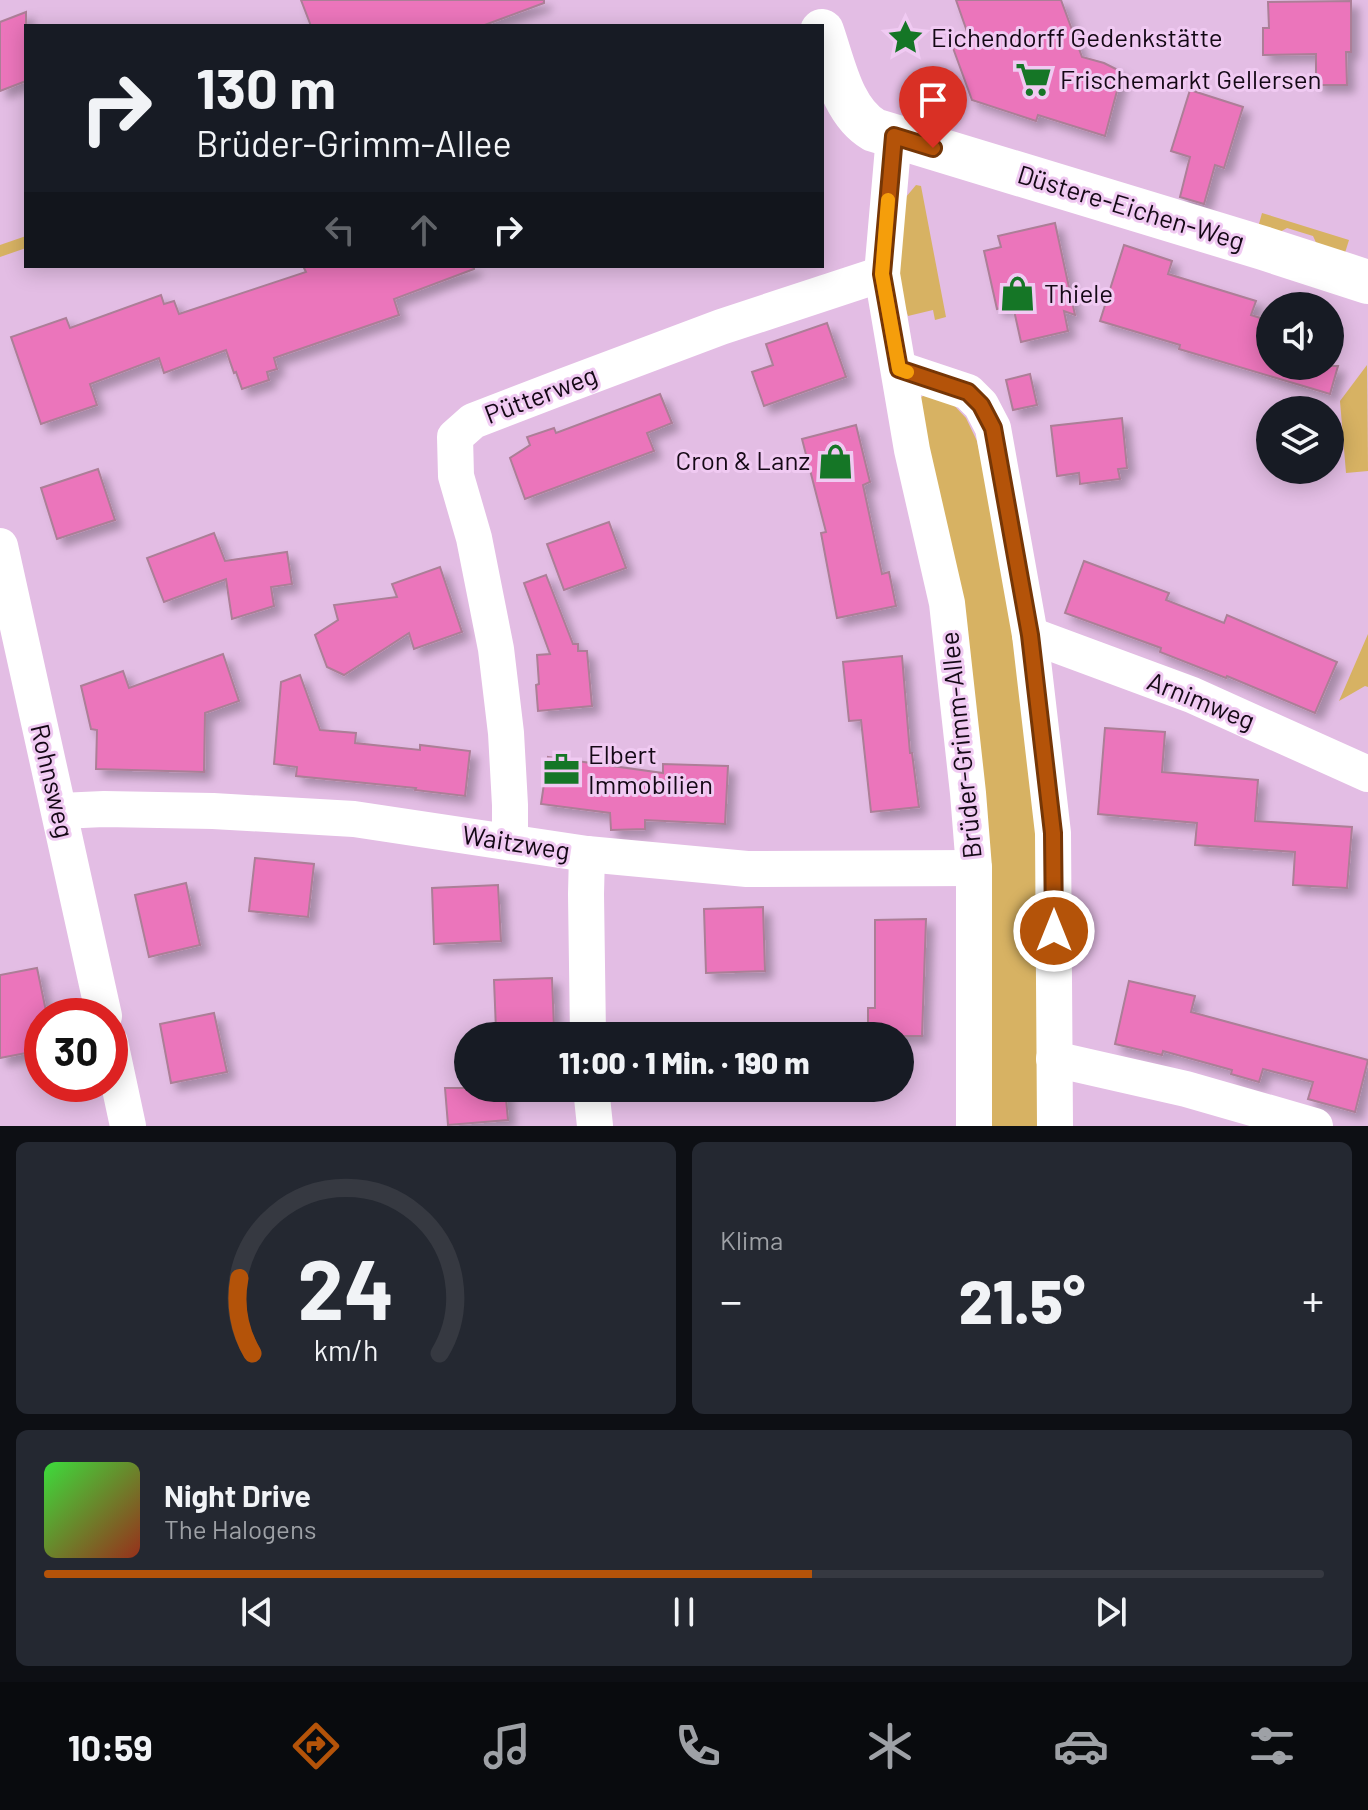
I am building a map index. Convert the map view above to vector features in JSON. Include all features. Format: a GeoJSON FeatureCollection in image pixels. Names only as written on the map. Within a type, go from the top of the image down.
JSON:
{"type":"FeatureCollection","features":[{"type":"Feature","properties":{"kind":"street","name":"Düstere-Eichen-Weg"},"geometry":{"type":"LineString","coordinates":[[811,0],[819,24]]}},
{"type":"Feature","properties":{"kind":"street","name":"Düstere-Eichen-Weg"},"geometry":{"type":"LineString","coordinates":[[824,37],[849,107],[874,130],[1368,282]]}},
{"type":"Feature","properties":{"kind":"street","name":"Brüder-Grimm-Allee"},"geometry":{"type":"LineString","coordinates":[[894,136],[882,274],[912,450],[947,603],[967,778],[974,868],[974,1126]]}},
{"type":"Feature","properties":{"kind":"street","name":"Pütterweg"},"geometry":{"type":"LineString","coordinates":[[510,842],[506,733],[496,649],[474,538],[456,476],[455,437],[473,421],[564,386],[721,327],[882,274]]}},
{"type":"Feature","properties":{"kind":"street"},"geometry":{"type":"LineString","coordinates":[[899,369],[968,392],[981,405],[993,428],[1030,635],[1053,833],[1055,1126]]}},
{"type":"Feature","properties":{"kind":"street","name":"Rohnsweg"},"geometry":{"type":"LineString","coordinates":[[0,546],[100,998]]}},
{"type":"Feature","properties":{"kind":"street","name":"Arnimweg"},"geometry":{"type":"LineString","coordinates":[[1030,635],[1192,695],[1368,774]]}},
{"type":"Feature","properties":{"kind":"street","name":"Waitzweg"},"geometry":{"type":"LineString","coordinates":[[60,811],[199,811],[354,819],[587,854],[747,869],[974,868]]}},
{"type":"Feature","properties":{"kind":"street"},"geometry":{"type":"LineString","coordinates":[[587,854],[588,1022]]}},
{"type":"Feature","properties":{"kind":"street"},"geometry":{"type":"LineString","coordinates":[[1054,1059],[1186,1089],[1315,1126]]}},
{"type":"Feature","properties":{"kind":"street"},"geometry":{"type":"LineString","coordinates":[[123,1102],[128,1126]]}},
{"type":"Feature","properties":{"kind":"street"},"geometry":{"type":"LineString","coordinates":[[592,1102],[595,1126]]}},
{"type":"Feature","properties":{"kind":"shaded area"},"geometry":{"type":"Polygon","coordinates":[[[916,185],[921,186],[946,317],[935,320],[933,310],[908,316],[899,288],[906,197],[916,185]]]}},
{"type":"Feature","properties":{"kind":"shaded area"},"geometry":{"type":"Polygon","coordinates":[[[1262,213],[1349,240],[1344,256],[1319,249],[1313,236],[1287,228],[1273,236],[1257,231],[1262,213]]]}},
{"type":"Feature","properties":{"kind":"shaded area"},"geometry":{"type":"Polygon","coordinates":[[[24,237],[24,249],[0,257],[0,245],[24,237]]]}},
{"type":"Feature","properties":{"kind":"shaded area"},"geometry":{"type":"Polygon","coordinates":[[[1367,365],[1368,471],[1346,473],[1344,396],[1367,365]]]}},
{"type":"Feature","properties":{"kind":"shaded area"},"geometry":{"type":"Polygon","coordinates":[[[926,394],[949,400],[966,418],[977,441],[1007,568],[1038,828],[1039,1126],[986,1126],[919,407],[920,398],[926,394]]]}},
{"type":"Feature","properties":{"kind":"shaded area"},"geometry":{"type":"Polygon","coordinates":[[[1368,634],[1368,687],[1339,701],[1368,634]]]}},
{"type":"Feature","properties":{"kind":"building"},"geometry":{"type":"Polygon","coordinates":[[[301,0],[544,0],[544,3],[487,24],[310,24],[301,0]]]}},
{"type":"Feature","properties":{"kind":"building"},"geometry":{"type":"Polygon","coordinates":[[[956,0],[1061,0],[1082,57],[1122,72],[1105,136],[1038,115],[1036,121],[972,100],[953,48],[971,43],[956,0]]]}},
{"type":"Feature","properties":{"kind":"building"},"geometry":{"type":"Polygon","coordinates":[[[1351,1],[1351,52],[1346,52],[1347,85],[1316,85],[1316,54],[1263,55],[1263,28],[1269,28],[1268,2],[1351,1]]]}},
{"type":"Feature","properties":{"kind":"building"},"geometry":{"type":"Polygon","coordinates":[[[26,12],[24,82],[0,91],[0,22],[26,12]]]}},
{"type":"Feature","properties":{"kind":"building"},"geometry":{"type":"Polygon","coordinates":[[[1190,90],[1243,107],[1224,168],[1215,165],[1204,204],[1180,197],[1190,157],[1171,151],[1190,90]]]}},
{"type":"Feature","properties":{"kind":"building"},"geometry":{"type":"Polygon","coordinates":[[[1055,223],[1075,315],[1064,311],[1068,331],[1021,342],[1013,306],[997,309],[984,251],[1001,247],[998,236],[1055,223]]]}},
{"type":"Feature","properties":{"kind":"building"},"geometry":{"type":"Polygon","coordinates":[[[1124,245],[1172,261],[1168,274],[1256,301],[1251,315],[1256,317],[1256,372],[1179,349],[1180,345],[1100,321],[1124,245]]]}},
{"type":"Feature","properties":{"kind":"building"},"geometry":{"type":"Polygon","coordinates":[[[304,268],[474,268],[394,299],[399,315],[274,358],[277,369],[267,372],[269,380],[242,389],[226,350],[164,373],[159,358],[90,384],[97,405],[41,424],[11,337],[66,318],[70,328],[161,295],[164,304],[174,301],[179,314],[306,272],[304,268]]]}},
{"type":"Feature","properties":{"kind":"building"},"geometry":{"type":"Polygon","coordinates":[[[827,323],[846,377],[764,406],[752,372],[773,365],[766,344],[827,323]]]}},
{"type":"Feature","properties":{"kind":"building"},"geometry":{"type":"Polygon","coordinates":[[[1030,374],[1037,405],[1013,410],[1006,380],[1030,374]]]}},
{"type":"Feature","properties":{"kind":"building"},"geometry":{"type":"Polygon","coordinates":[[[1283,380],[1334,380],[1330,394],[1283,380]]]}},
{"type":"Feature","properties":{"kind":"building"},"geometry":{"type":"Polygon","coordinates":[[[660,394],[672,423],[647,433],[654,451],[525,499],[510,458],[530,445],[527,437],[554,428],[556,433],[660,394]]]}},
{"type":"Feature","properties":{"kind":"building"},"geometry":{"type":"Polygon","coordinates":[[[1122,418],[1127,468],[1118,469],[1120,479],[1080,484],[1079,473],[1057,476],[1051,426],[1122,418]]]}},
{"type":"Feature","properties":{"kind":"building"},"geometry":{"type":"Polygon","coordinates":[[[856,425],[870,482],[863,485],[882,574],[889,572],[896,606],[837,618],[821,533],[826,532],[802,439],[856,425]]]}},
{"type":"Feature","properties":{"kind":"building"},"geometry":{"type":"Polygon","coordinates":[[[98,469],[115,520],[57,539],[41,488],[98,469]]]}},
{"type":"Feature","properties":{"kind":"building"},"geometry":{"type":"Polygon","coordinates":[[[609,522],[626,568],[564,590],[547,544],[609,522]]]}},
{"type":"Feature","properties":{"kind":"building"},"geometry":{"type":"Polygon","coordinates":[[[214,533],[225,561],[287,552],[292,584],[271,587],[274,606],[232,619],[226,579],[164,602],[147,558],[214,533]]]}},
{"type":"Feature","properties":{"kind":"building"},"geometry":{"type":"Polygon","coordinates":[[[1084,561],[1169,593],[1166,600],[1224,623],[1227,615],[1337,662],[1315,713],[1160,652],[1161,648],[1065,613],[1084,561]]]}},
{"type":"Feature","properties":{"kind":"building"},"geometry":{"type":"Polygon","coordinates":[[[440,567],[462,632],[414,649],[409,633],[344,675],[327,667],[315,635],[338,620],[334,605],[397,597],[392,584],[440,567]]]}},
{"type":"Feature","properties":{"kind":"building"},"geometry":{"type":"Polygon","coordinates":[[[546,575],[573,644],[578,644],[578,651],[587,651],[592,706],[538,711],[537,655],[550,654],[524,583],[546,575]]]}},
{"type":"Feature","properties":{"kind":"building"},"geometry":{"type":"Polygon","coordinates":[[[223,654],[239,701],[205,713],[204,772],[96,769],[97,730],[91,729],[81,686],[123,671],[129,688],[223,654]]]}},
{"type":"Feature","properties":{"kind":"building"},"geometry":{"type":"Polygon","coordinates":[[[902,656],[910,753],[919,807],[871,812],[861,720],[849,721],[843,662],[902,656]]]}},
{"type":"Feature","properties":{"kind":"building"},"geometry":{"type":"Polygon","coordinates":[[[300,675],[320,730],[356,733],[355,743],[420,750],[420,745],[470,751],[465,796],[296,776],[297,767],[274,764],[281,682],[300,675]]]}},
{"type":"Feature","properties":{"kind":"building"},"geometry":{"type":"Polygon","coordinates":[[[1105,728],[1165,732],[1162,772],[1258,780],[1255,821],[1352,827],[1347,888],[1293,885],[1295,852],[1195,845],[1197,823],[1098,814],[1105,728]]]}},
{"type":"Feature","properties":{"kind":"building"},"geometry":{"type":"Polygon","coordinates":[[[548,757],[663,773],[663,764],[728,766],[725,824],[645,820],[645,829],[611,830],[610,813],[541,804],[548,757]]]}},
{"type":"Feature","properties":{"kind":"building"},"geometry":{"type":"Polygon","coordinates":[[[255,858],[314,864],[308,917],[249,911],[255,858]]]}},
{"type":"Feature","properties":{"kind":"building"},"geometry":{"type":"Polygon","coordinates":[[[186,883],[200,945],[149,957],[135,895],[186,883]]]}},
{"type":"Feature","properties":{"kind":"building"},"geometry":{"type":"Polygon","coordinates":[[[498,885],[501,941],[434,944],[432,888],[498,885]]]}},
{"type":"Feature","properties":{"kind":"building"},"geometry":{"type":"Polygon","coordinates":[[[763,907],[765,971],[706,973],[704,909],[763,907]]]}},
{"type":"Feature","properties":{"kind":"building"},"geometry":{"type":"Polygon","coordinates":[[[926,919],[922,1036],[914,1036],[914,1022],[868,1022],[868,1008],[875,1008],[875,920],[926,919]]]}},
{"type":"Feature","properties":{"kind":"building"},"geometry":{"type":"Polygon","coordinates":[[[37,968],[43,998],[24,998],[24,1053],[0,1058],[0,975],[37,968]]]}},
{"type":"Feature","properties":{"kind":"building"},"geometry":{"type":"Polygon","coordinates":[[[552,978],[554,1022],[496,1022],[494,980],[552,978]]]}},
{"type":"Feature","properties":{"kind":"building"},"geometry":{"type":"Polygon","coordinates":[[[1129,981],[1195,996],[1191,1012],[1368,1060],[1355,1112],[1308,1099],[1313,1082],[1263,1069],[1259,1082],[1231,1074],[1232,1070],[1163,1051],[1162,1055],[1115,1044],[1129,981]]]}},
{"type":"Feature","properties":{"kind":"building"},"geometry":{"type":"Polygon","coordinates":[[[214,1013],[227,1072],[171,1083],[160,1024],[214,1013]]]}},
{"type":"Feature","properties":{"kind":"building"},"geometry":{"type":"Polygon","coordinates":[[[445,1088],[454,1088],[454,1102],[506,1102],[508,1120],[448,1125],[445,1088]]]}},
{"type":"Feature","properties":{"kind":"slow traffic"},"geometry":{"type":"LineString","coordinates":[[888,200],[882,274],[899,369],[907,372]]}},
{"type":"Feature","properties":{"kind":"place","name":"Eichendorff Gedenkstätte"},"geometry":{"type":"Point","coordinates":[905,38]}},
{"type":"Feature","properties":{"kind":"place","name":"Frischemarkt Gellersen"},"geometry":{"type":"Point","coordinates":[1034,80]}},
{"type":"Feature","properties":{"kind":"place","name":"Thiele"},"geometry":{"type":"Point","coordinates":[1018,294]}},
{"type":"Feature","properties":{"kind":"place","name":"Cron & Lanz"},"geometry":{"type":"Point","coordinates":[836,461]}},
{"type":"Feature","properties":{"kind":"place","name":"Elbert Immobilien"},"geometry":{"type":"Point","coordinates":[562,770]}},
{"type":"Feature","properties":{"kind":"route"},"geometry":{"type":"LineString","coordinates":[[933,148],[894,136],[882,274],[899,369],[968,392],[981,405],[993,428],[1030,635],[1053,833],[1054,931]]}}]}
